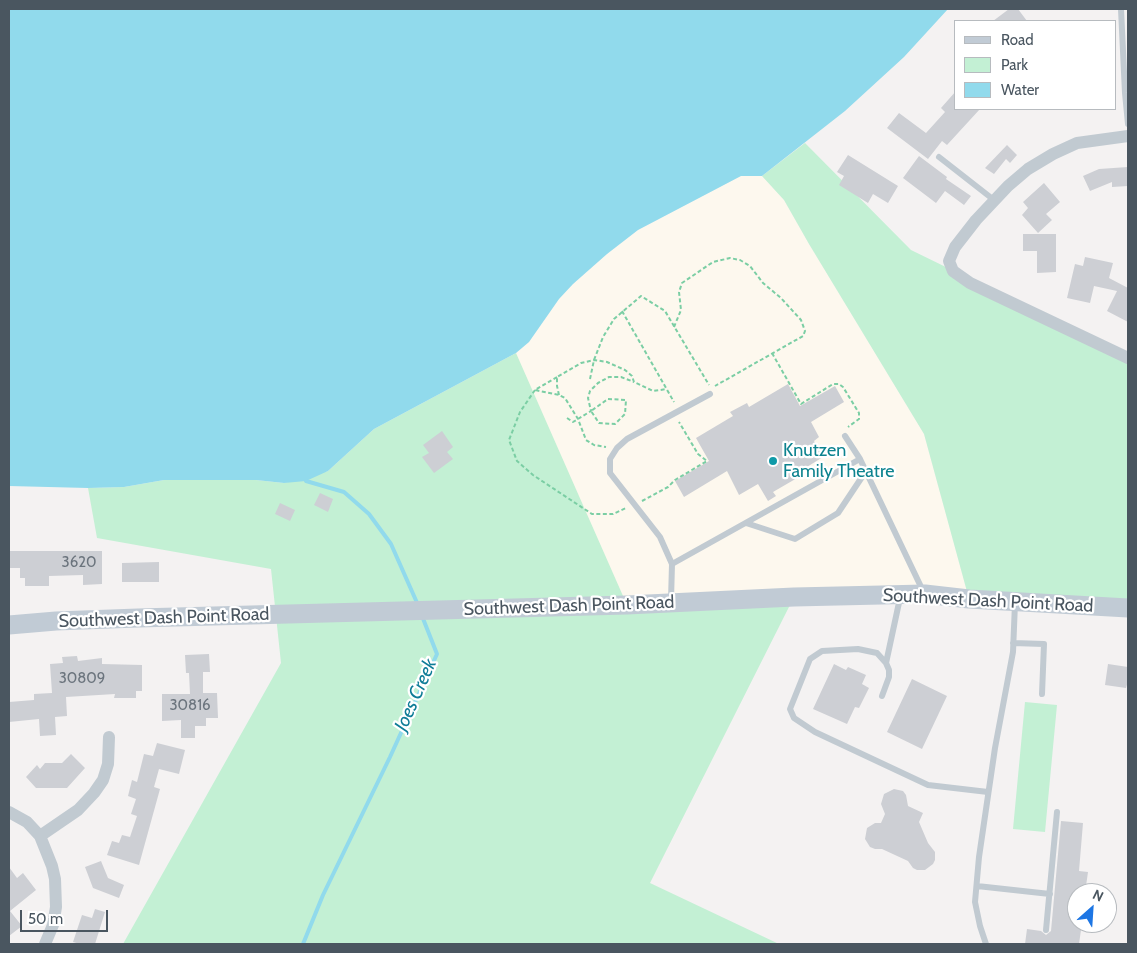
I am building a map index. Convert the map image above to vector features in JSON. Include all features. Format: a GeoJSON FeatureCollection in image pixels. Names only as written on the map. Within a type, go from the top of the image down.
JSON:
{"type":"FeatureCollection","features":[{"type":"Feature","properties":{"kind":"main road","name":"Southwest Dash Point Road"},"geometry":{"type":"LineString","coordinates":[[9,625],[102,619],[925,594],[969,599],[1128,608]]}},
{"type":"Feature","properties":{"kind":"street"},"geometry":{"type":"LineString","coordinates":[[1128,136],[1077,143],[1028,168],[994,200],[955,247],[949,261],[953,271],[970,283],[1128,358]]}},
{"type":"Feature","properties":{"kind":"street"},"geometry":{"type":"LineString","coordinates":[[40,836],[78,810],[99,786],[108,764],[109,737]]}},
{"type":"Feature","properties":{"kind":"street"},"geometry":{"type":"LineString","coordinates":[[9,812],[27,822],[40,836],[52,866],[56,896],[55,917],[45,944]]}},
{"type":"Feature","properties":{"kind":"lane"},"geometry":{"type":"LineString","coordinates":[[1121,9],[1128,124]]}},
{"type":"Feature","properties":{"kind":"lane"},"geometry":{"type":"LineString","coordinates":[[939,157],[994,200]]}},
{"type":"Feature","properties":{"kind":"lane"},"geometry":{"type":"LineString","coordinates":[[671,603],[672,564],[660,537],[610,473],[610,459],[617,448],[627,439],[710,394]]}},
{"type":"Feature","properties":{"kind":"lane"},"geometry":{"type":"LineString","coordinates":[[845,436],[866,471],[925,594]]}},
{"type":"Feature","properties":{"kind":"lane"},"geometry":{"type":"LineString","coordinates":[[672,564],[860,460]]}},
{"type":"Feature","properties":{"kind":"lane"},"geometry":{"type":"LineString","coordinates":[[746,523],[795,538],[838,513],[866,471]]}},
{"type":"Feature","properties":{"kind":"lane"},"geometry":{"type":"LineString","coordinates":[[886,663],[900,595]]}},
{"type":"Feature","properties":{"kind":"lane"},"geometry":{"type":"LineString","coordinates":[[986,944],[977,910],[979,857],[1013,643],[1015,602]]}},
{"type":"Feature","properties":{"kind":"lane"},"geometry":{"type":"LineString","coordinates":[[1013,643],[1044,644],[1042,694]]}},
{"type":"Feature","properties":{"kind":"lane"},"geometry":{"type":"LineString","coordinates":[[882,696],[889,677],[889,670],[886,663],[877,654],[858,649],[822,651],[810,659],[790,709],[794,718],[815,732],[928,785],[988,792]]}},
{"type":"Feature","properties":{"kind":"lane"},"geometry":{"type":"LineString","coordinates":[[1046,930],[1058,812]]}},
{"type":"Feature","properties":{"kind":"lane"},"geometry":{"type":"LineString","coordinates":[[977,886],[1050,894]]}},
{"type":"Feature","properties":{"kind":"path"},"geometry":{"type":"LineString","coordinates":[[590,379],[594,360],[603,337],[614,319],[641,296],[664,311],[711,388],[803,336],[806,331],[801,320],[781,298],[763,283],[750,266],[740,260],[730,258],[713,262],[682,283],[679,292],[682,310],[674,326]]}},
{"type":"Feature","properties":{"kind":"path"},"geometry":{"type":"LineString","coordinates":[[622,311],[667,389],[698,454],[707,461],[668,487],[635,505],[613,514],[592,514],[533,475],[517,460],[509,440],[520,412],[535,390],[582,363],[594,360],[607,362],[624,370],[632,376],[634,382]]}},
{"type":"Feature","properties":{"kind":"path"},"geometry":{"type":"LineString","coordinates":[[772,353],[801,404],[833,384],[843,387],[859,413],[859,419],[848,426],[845,436]]}},
{"type":"Feature","properties":{"kind":"path"},"geometry":{"type":"LineString","coordinates":[[557,377],[559,394]]}},
{"type":"Feature","properties":{"kind":"path"},"geometry":{"type":"LineString","coordinates":[[567,418],[573,422],[591,411],[608,399],[626,400],[625,414],[615,424],[599,422],[591,411],[588,398],[590,391],[598,383],[609,377],[634,382],[653,391],[667,389]]}},
{"type":"Feature","properties":{"kind":"path"},"geometry":{"type":"LineString","coordinates":[[535,390],[559,394],[566,398],[578,419],[586,440],[594,445],[617,448]]}},
{"type":"Feature","properties":{"kind":"shaded area"},"geometry":{"type":"Polygon","coordinates":[[[741,176],[762,176],[784,200],[924,434],[969,599],[627,605],[497,362],[516,353],[529,342],[559,299],[573,284],[638,230],[741,176]]]}},
{"type":"Feature","properties":{"kind":"green space"},"geometry":{"type":"Polygon","coordinates":[[[805,143],[911,250],[1128,356],[1128,611],[969,599],[924,434],[784,200],[762,176],[805,143]]]}},
{"type":"Feature","properties":{"kind":"green space"},"geometry":{"type":"Polygon","coordinates":[[[516,353],[627,605],[794,597],[650,883],[779,944],[123,944],[281,663],[271,569],[97,538],[88,488],[124,487],[164,480],[256,480],[284,483],[328,471],[374,429],[516,353]]]}},
{"type":"Feature","properties":{"kind":"green space"},"geometry":{"type":"Polygon","coordinates":[[[1025,702],[1057,705],[1045,832],[1013,829],[1025,702]]]}},
{"type":"Feature","properties":{"kind":"water"},"geometry":{"type":"Polygon","coordinates":[[[9,9],[948,9],[904,57],[845,111],[762,176],[741,176],[638,230],[573,284],[559,299],[529,342],[516,353],[374,429],[328,471],[306,481],[284,483],[256,480],[164,480],[124,487],[88,488],[9,486],[9,9]]]}},
{"type":"Feature","properties":{"kind":"building"},"geometry":{"type":"Polygon","coordinates":[[[1009,9],[1018,9],[1026,20],[994,20],[1009,9]]]}},
{"type":"Feature","properties":{"kind":"building"},"geometry":{"type":"Polygon","coordinates":[[[954,93],[954,110],[979,110],[947,145],[942,141],[928,159],[887,128],[899,113],[926,133],[945,112],[941,108],[954,93]]]}},
{"type":"Feature","properties":{"kind":"building"},"geometry":{"type":"Polygon","coordinates":[[[1007,145],[1017,155],[1010,163],[1006,159],[994,174],[985,168],[1007,145]]]}},
{"type":"Feature","properties":{"kind":"building"},"geometry":{"type":"Polygon","coordinates":[[[848,155],[898,186],[888,203],[873,194],[868,203],[839,185],[844,176],[837,172],[848,155]]]}},
{"type":"Feature","properties":{"kind":"building"},"geometry":{"type":"Polygon","coordinates":[[[919,156],[947,177],[946,179],[971,196],[964,205],[945,191],[936,203],[903,178],[919,156]]]}},
{"type":"Feature","properties":{"kind":"building"},"geometry":{"type":"Polygon","coordinates":[[[1128,167],[1128,186],[1112,187],[1112,182],[1090,191],[1083,176],[1099,169],[1128,167]]]}},
{"type":"Feature","properties":{"kind":"building"},"geometry":{"type":"Polygon","coordinates":[[[1044,183],[1060,202],[1046,214],[1052,220],[1038,233],[1022,215],[1028,208],[1023,202],[1044,183]]]}},
{"type":"Feature","properties":{"kind":"building"},"geometry":{"type":"Polygon","coordinates":[[[1023,234],[1056,234],[1056,272],[1037,273],[1037,251],[1023,251],[1023,234]]]}},
{"type":"Feature","properties":{"kind":"building"},"geometry":{"type":"Polygon","coordinates":[[[1085,257],[1113,263],[1109,278],[1128,288],[1128,322],[1107,311],[1117,291],[1094,286],[1090,303],[1067,298],[1075,264],[1083,266],[1085,257]]]}},
{"type":"Feature","properties":{"kind":"building"},"geometry":{"type":"Polygon","coordinates":[[[788,384],[800,406],[835,386],[844,402],[811,422],[819,437],[814,441],[823,457],[802,470],[804,474],[773,492],[776,496],[768,501],[758,484],[739,495],[727,471],[684,497],[675,481],[709,461],[696,438],[733,416],[730,412],[747,403],[749,407],[788,384]]]}},
{"type":"Feature","properties":{"kind":"building"},"geometry":{"type":"Polygon","coordinates":[[[442,431],[453,447],[447,452],[453,459],[434,473],[422,457],[429,453],[423,445],[442,431]]]}},
{"type":"Feature","properties":{"kind":"building"},"geometry":{"type":"Polygon","coordinates":[[[320,493],[333,499],[328,512],[314,505],[320,493]]]}},
{"type":"Feature","properties":{"kind":"building"},"geometry":{"type":"Polygon","coordinates":[[[280,503],[295,510],[290,521],[275,514],[280,503]]]}},
{"type":"Feature","properties":{"kind":"building"},"geometry":{"type":"Polygon","coordinates":[[[9,551],[102,551],[102,584],[83,585],[83,575],[49,576],[49,586],[25,586],[25,578],[20,578],[20,568],[9,568],[9,551]]]}},
{"type":"Feature","properties":{"kind":"building"},"geometry":{"type":"Polygon","coordinates":[[[159,562],[159,582],[122,582],[122,563],[159,562]]]}},
{"type":"Feature","properties":{"kind":"building"},"geometry":{"type":"Polygon","coordinates":[[[209,654],[210,672],[203,672],[203,693],[217,693],[218,718],[206,718],[206,726],[195,726],[195,738],[181,738],[181,720],[162,721],[162,694],[190,694],[189,673],[186,673],[185,655],[209,654]]]}},
{"type":"Feature","properties":{"kind":"building"},"geometry":{"type":"Polygon","coordinates":[[[77,656],[78,661],[102,658],[102,664],[142,665],[142,691],[136,691],[136,698],[114,698],[115,694],[66,697],[67,716],[55,717],[56,735],[40,736],[39,719],[9,722],[9,702],[34,700],[34,694],[52,693],[50,664],[63,663],[62,657],[77,656]]]}},
{"type":"Feature","properties":{"kind":"building"},"geometry":{"type":"Polygon","coordinates":[[[834,664],[846,670],[848,667],[866,675],[862,684],[869,688],[859,708],[855,707],[847,724],[813,709],[834,664]]]}},
{"type":"Feature","properties":{"kind":"building"},"geometry":{"type":"Polygon","coordinates":[[[1108,664],[1128,667],[1126,688],[1105,685],[1108,664]]]}},
{"type":"Feature","properties":{"kind":"building"},"geometry":{"type":"Polygon","coordinates":[[[912,679],[947,696],[922,749],[887,732],[912,679]]]}},
{"type":"Feature","properties":{"kind":"building"},"geometry":{"type":"Polygon","coordinates":[[[157,743],[185,750],[179,774],[159,769],[154,787],[160,789],[139,865],[107,855],[112,841],[119,843],[122,835],[130,837],[137,816],[131,814],[136,799],[128,796],[132,780],[137,782],[144,754],[153,756],[157,743]]]}},
{"type":"Feature","properties":{"kind":"building"},"geometry":{"type":"Polygon","coordinates":[[[71,754],[85,768],[67,788],[36,788],[26,777],[37,765],[40,769],[45,763],[62,763],[71,754]]]}},
{"type":"Feature","properties":{"kind":"building"},"geometry":{"type":"Polygon","coordinates":[[[894,789],[903,791],[906,795],[908,806],[923,813],[919,822],[928,843],[935,852],[933,864],[925,870],[917,870],[908,861],[882,849],[870,847],[865,839],[867,828],[875,823],[881,823],[885,814],[881,804],[884,794],[894,789]]]}},
{"type":"Feature","properties":{"kind":"building"},"geometry":{"type":"Polygon","coordinates":[[[1061,821],[1083,823],[1079,871],[1088,872],[1086,883],[1067,883],[1067,933],[1081,933],[1079,944],[1025,944],[1027,929],[1041,931],[1046,935],[1051,931],[1061,821]]]}},
{"type":"Feature","properties":{"kind":"building"},"geometry":{"type":"Polygon","coordinates":[[[101,861],[108,878],[124,885],[119,898],[93,888],[85,867],[101,861]]]}},
{"type":"Feature","properties":{"kind":"building"},"geometry":{"type":"Polygon","coordinates":[[[9,867],[17,878],[23,873],[36,890],[10,911],[22,926],[9,936],[9,867]]]}},
{"type":"Feature","properties":{"kind":"building"},"geometry":{"type":"Polygon","coordinates":[[[95,909],[105,912],[95,944],[73,942],[82,915],[92,918],[95,909]]]}},
{"type":"Feature","properties":{"kind":"waterway","name":"Joes Creek"},"geometry":{"type":"LineString","coordinates":[[306,481],[344,492],[369,514],[391,544],[418,605]]}},
{"type":"Feature","properties":{"kind":"waterway","name":"Joes Creek"},"geometry":{"type":"LineString","coordinates":[[303,944],[323,895],[390,757],[437,654],[422,616]]}},
{"type":"Feature","properties":{"kind":"place","name":"Knutzen Family Theatre"},"geometry":{"type":"Point","coordinates":[773,461]}}]}
